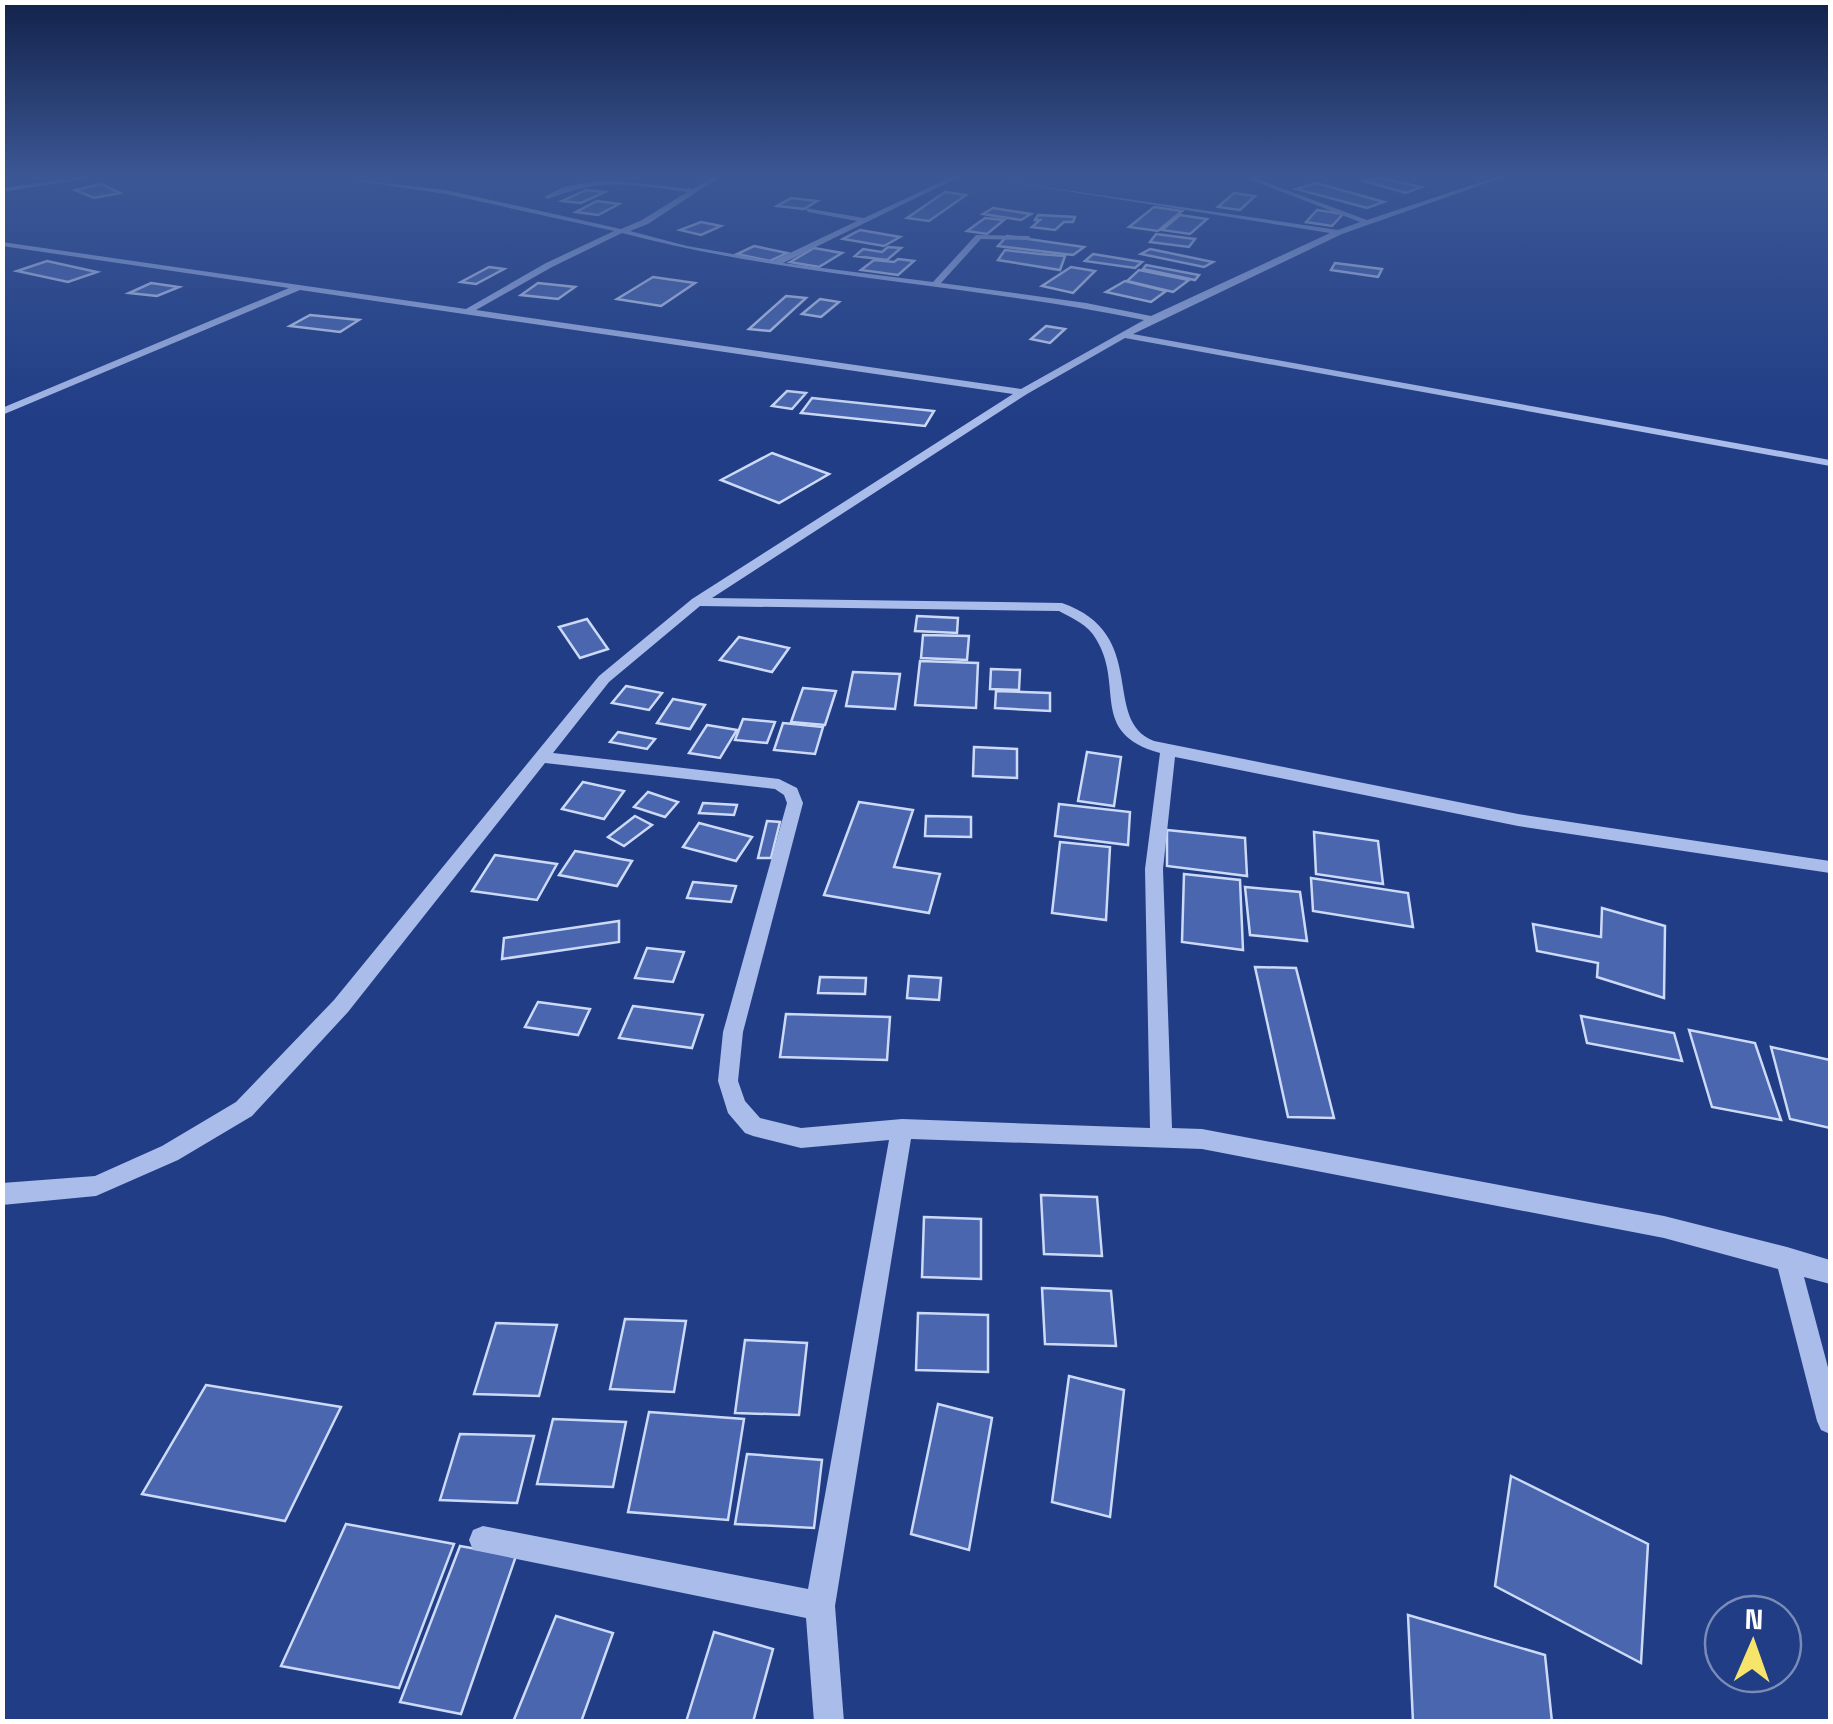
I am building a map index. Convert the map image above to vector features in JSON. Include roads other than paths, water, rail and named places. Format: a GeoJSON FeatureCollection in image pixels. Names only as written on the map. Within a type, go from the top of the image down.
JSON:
{"type":"FeatureCollection","features":[{"type":"Feature","properties":{"kind":"street"},"geometry":{"type":"LineString","coordinates":[[105,258],[1023,392]]}},
{"type":"Feature","properties":{"kind":"street"},"geometry":{"type":"LineString","coordinates":[[470,310],[563,258]]}},
{"type":"Feature","properties":{"kind":"street"},"geometry":{"type":"LineString","coordinates":[[728,258],[1152,319]]}},
{"type":"Feature","properties":{"kind":"street"},"geometry":{"type":"LineString","coordinates":[[773,265],[786,258]]}},
{"type":"Feature","properties":{"kind":"street"},"geometry":{"type":"LineString","coordinates":[[934,285],[958,258]]}},
{"type":"Feature","properties":{"kind":"street"},"geometry":{"type":"LineString","coordinates":[[2,1194],[96,1186],[170,1153],[244,1109],[341,1006],[439,889],[604,679],[696,602],[1023,392],[1152,319],[1282,258]]}},
{"type":"Feature","properties":{"kind":"street"},"geometry":{"type":"LineString","coordinates":[[2,412],[300,286]]}},
{"type":"Feature","properties":{"kind":"street"},"geometry":{"type":"LineString","coordinates":[[1124,336],[1830,463]]}},
{"type":"Feature","properties":{"kind":"street"},"geometry":{"type":"LineString","coordinates":[[696,602],[1062,607],[1087,616],[1108,646],[1126,728],[1139,741],[1518,820],[1830,867]]}},
{"type":"Feature","properties":{"kind":"street"},"geometry":{"type":"LineString","coordinates":[[1162,1138],[1154,868],[1168,750]]}},
{"type":"Feature","properties":{"kind":"street"},"geometry":{"type":"LineString","coordinates":[[540,757],[779,784],[791,792],[795,804],[733,1032],[728,1080],[736,1106],[753,1126],[801,1138],[902,1129],[1202,1139],[1644,1224],[1830,1272]]}},
{"type":"Feature","properties":{"kind":"street"},"geometry":{"type":"LineString","coordinates":[[829,1722],[820,1606],[902,1129]]}},
{"type":"Feature","properties":{"kind":"street"},"geometry":{"type":"LineString","coordinates":[[1787,1258],[1830,1421]]}},
{"type":"Feature","properties":{"kind":"street"},"geometry":{"type":"LineString","coordinates":[[483,1540],[820,1606]]}}]}
